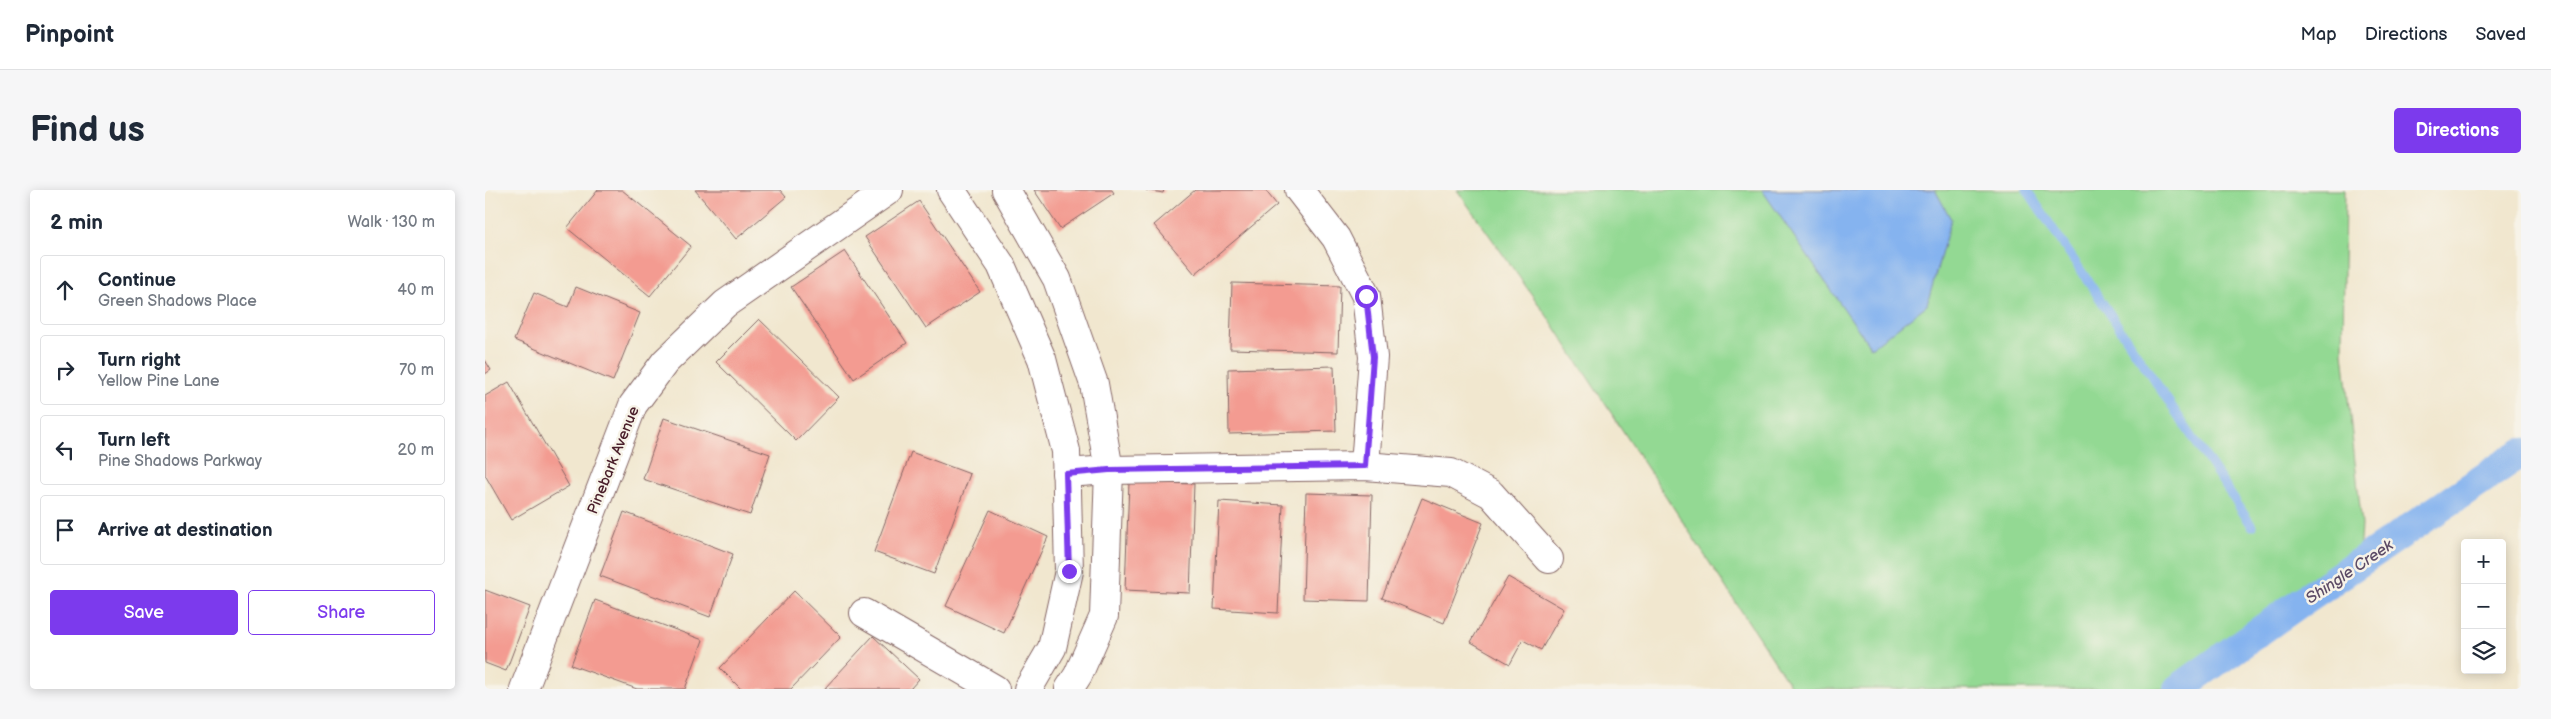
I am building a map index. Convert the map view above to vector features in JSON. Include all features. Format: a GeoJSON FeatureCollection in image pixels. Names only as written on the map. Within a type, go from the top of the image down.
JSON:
{"type":"FeatureCollection","features":[{"type":"Feature","properties":{"kind":"lane","name":"Pinebark Avenue"},"geometry":{"type":"LineString","coordinates":[[524,689],[633,405],[665,362],[725,304],[889,190]]}},
{"type":"Feature","properties":{"kind":"lane"},"geometry":{"type":"LineString","coordinates":[[951,190],[1001,266],[1042,359],[1066,451],[1069,571],[1051,648],[1028,689]]}},
{"type":"Feature","properties":{"kind":"lane"},"geometry":{"type":"LineString","coordinates":[[1006,190],[1057,279],[1094,384],[1109,470],[1104,616],[1078,675],[1069,689]]}},
{"type":"Feature","properties":{"kind":"lane"},"geometry":{"type":"LineString","coordinates":[[1299,190],[1336,238],[1366,296],[1373,357],[1365,466]]}},
{"type":"Feature","properties":{"kind":"lane"},"geometry":{"type":"LineString","coordinates":[[1066,474],[1109,470],[1365,466],[1451,473],[1491,494],[1549,559]]}},
{"type":"Feature","properties":{"kind":"lane"},"geometry":{"type":"LineString","coordinates":[[864,613],[995,689]]}},
{"type":"Feature","properties":{"kind":"green space"},"geometry":{"type":"Polygon","coordinates":[[[1457,190],[2345,190],[2343,353],[2362,525],[2360,555],[2172,689],[1790,689],[1790,685],[1552,323],[1457,190]]]}},
{"type":"Feature","properties":{"kind":"water"},"geometry":{"type":"Polygon","coordinates":[[[1762,190],[1935,190],[1951,219],[1927,305],[1871,348],[1762,190]]]}},
{"type":"Feature","properties":{"kind":"building"},"geometry":{"type":"Polygon","coordinates":[[[598,190],[622,190],[691,246],[650,296],[567,228],[598,190]]]}},
{"type":"Feature","properties":{"kind":"building"},"geometry":{"type":"Polygon","coordinates":[[[695,190],[780,190],[786,197],[736,239],[695,190]]]}},
{"type":"Feature","properties":{"kind":"building"},"geometry":{"type":"Polygon","coordinates":[[[1034,190],[1112,190],[1114,193],[1060,229],[1034,190]]]}},
{"type":"Feature","properties":{"kind":"building"},"geometry":{"type":"Polygon","coordinates":[[[1146,190],[1164,190],[1163,193],[1146,190]]]}},
{"type":"Feature","properties":{"kind":"building"},"geometry":{"type":"Polygon","coordinates":[[[1195,190],[1265,190],[1277,205],[1195,274],[1154,225],[1195,190]]]}},
{"type":"Feature","properties":{"kind":"building"},"geometry":{"type":"Polygon","coordinates":[[[919,201],[980,292],[926,328],[865,237],[919,201]]]}},
{"type":"Feature","properties":{"kind":"building"},"geometry":{"type":"Polygon","coordinates":[[[845,251],[907,343],[854,379],[791,287],[845,251]]]}},
{"type":"Feature","properties":{"kind":"building"},"geometry":{"type":"Polygon","coordinates":[[[1232,283],[1340,286],[1338,352],[1230,349],[1232,283]]]}},
{"type":"Feature","properties":{"kind":"building"},"geometry":{"type":"Polygon","coordinates":[[[576,287],[640,313],[613,381],[514,340],[534,293],[568,307],[576,287]]]}},
{"type":"Feature","properties":{"kind":"building"},"geometry":{"type":"Polygon","coordinates":[[[759,319],[839,397],[796,441],[716,362],[759,319]]]}},
{"type":"Feature","properties":{"kind":"building"},"geometry":{"type":"Polygon","coordinates":[[[485,360],[491,370],[485,374],[485,360]]]}},
{"type":"Feature","properties":{"kind":"building"},"geometry":{"type":"Polygon","coordinates":[[[1334,366],[1336,431],[1229,434],[1228,369],[1334,366]]]}},
{"type":"Feature","properties":{"kind":"building"},"geometry":{"type":"Polygon","coordinates":[[[509,382],[569,486],[511,520],[485,475],[485,396],[509,382]]]}},
{"type":"Feature","properties":{"kind":"building"},"geometry":{"type":"Polygon","coordinates":[[[664,418],[770,454],[750,515],[643,479],[664,418]]]}},
{"type":"Feature","properties":{"kind":"building"},"geometry":{"type":"Polygon","coordinates":[[[911,452],[970,474],[934,574],[874,552],[911,452]]]}},
{"type":"Feature","properties":{"kind":"building"},"geometry":{"type":"Polygon","coordinates":[[[1129,482],[1194,484],[1190,593],[1125,590],[1129,482]]]}},
{"type":"Feature","properties":{"kind":"building"},"geometry":{"type":"Polygon","coordinates":[[[1306,493],[1372,495],[1369,601],[1303,599],[1306,493]]]}},
{"type":"Feature","properties":{"kind":"building"},"geometry":{"type":"Polygon","coordinates":[[[1422,498],[1483,523],[1444,623],[1382,598],[1422,498]]]}},
{"type":"Feature","properties":{"kind":"building"},"geometry":{"type":"Polygon","coordinates":[[[1219,501],[1283,505],[1278,613],[1214,609],[1219,501]]]}},
{"type":"Feature","properties":{"kind":"building"},"geometry":{"type":"Polygon","coordinates":[[[990,510],[1048,537],[1004,633],[946,606],[990,510]]]}},
{"type":"Feature","properties":{"kind":"building"},"geometry":{"type":"Polygon","coordinates":[[[624,512],[733,554],[710,617],[600,576],[624,512]]]}},
{"type":"Feature","properties":{"kind":"building"},"geometry":{"type":"Polygon","coordinates":[[[1508,577],[1564,609],[1541,650],[1523,640],[1510,664],[1471,642],[1508,577]]]}},
{"type":"Feature","properties":{"kind":"building"},"geometry":{"type":"Polygon","coordinates":[[[485,590],[530,607],[506,671],[485,663],[485,590]]]}},
{"type":"Feature","properties":{"kind":"building"},"geometry":{"type":"Polygon","coordinates":[[[794,591],[841,637],[791,689],[741,689],[720,668],[794,591]]]}},
{"type":"Feature","properties":{"kind":"building"},"geometry":{"type":"Polygon","coordinates":[[[595,600],[703,640],[685,689],[637,689],[571,665],[595,600]]]}},
{"type":"Feature","properties":{"kind":"building"},"geometry":{"type":"Polygon","coordinates":[[[873,636],[919,679],[910,689],[824,689],[873,636]]]}},
{"type":"Feature","properties":{"kind":"waterway"},"geometry":{"type":"LineString","coordinates":[[2027,190],[2252,526]]}},
{"type":"Feature","properties":{"kind":"waterway","name":"Shingle Creek"},"geometry":{"type":"LineString","coordinates":[[2178,689],[2298,604],[2521,453]]}},
{"type":"Feature","properties":{"kind":"route"},"geometry":{"type":"LineString","coordinates":[[1069,571],[1066,474],[1109,470],[1365,466],[1373,357],[1366,296]]}}]}
